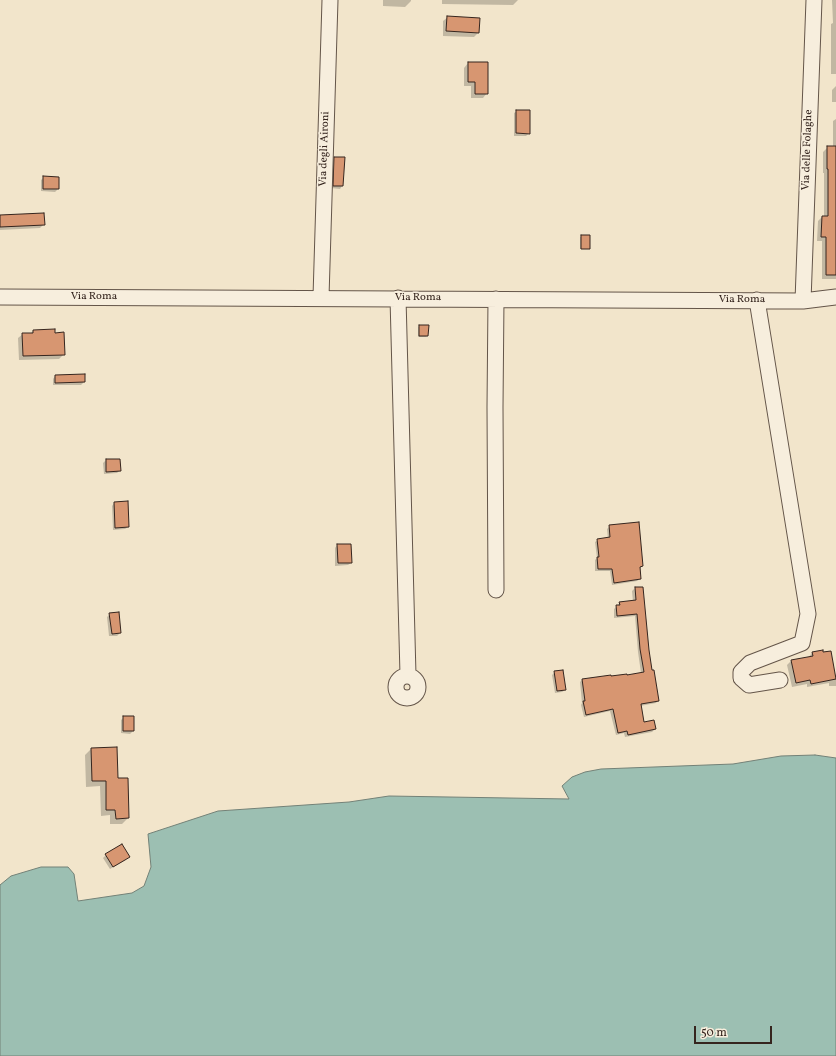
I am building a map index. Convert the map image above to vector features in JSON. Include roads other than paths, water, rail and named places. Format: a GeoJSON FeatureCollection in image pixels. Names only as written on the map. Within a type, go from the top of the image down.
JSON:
{"type":"FeatureCollection","features":[{"type":"Feature","properties":{"kind":"street","name":"Via degli Aironi"},"geometry":{"type":"LineString","coordinates":[[321,298],[330,0]]}},
{"type":"Feature","properties":{"kind":"street","name":"Via delle Folaghe"},"geometry":{"type":"LineString","coordinates":[[803,301],[814,0]]}},
{"type":"Feature","properties":{"kind":"street","name":"Via Roma"},"geometry":{"type":"LineString","coordinates":[[0,296],[803,301],[836,297]]}},
{"type":"Feature","properties":{"kind":"street"},"geometry":{"type":"LineString","coordinates":[[398,298],[408,675]]}},
{"type":"Feature","properties":{"kind":"street"},"geometry":{"type":"LineString","coordinates":[[496,299],[496,590]]}},
{"type":"Feature","properties":{"kind":"street"},"geometry":{"type":"LineString","coordinates":[[756,300],[808,614],[802,643],[750,663],[741,672],[741,678],[749,685],[780,680]]}}]}
